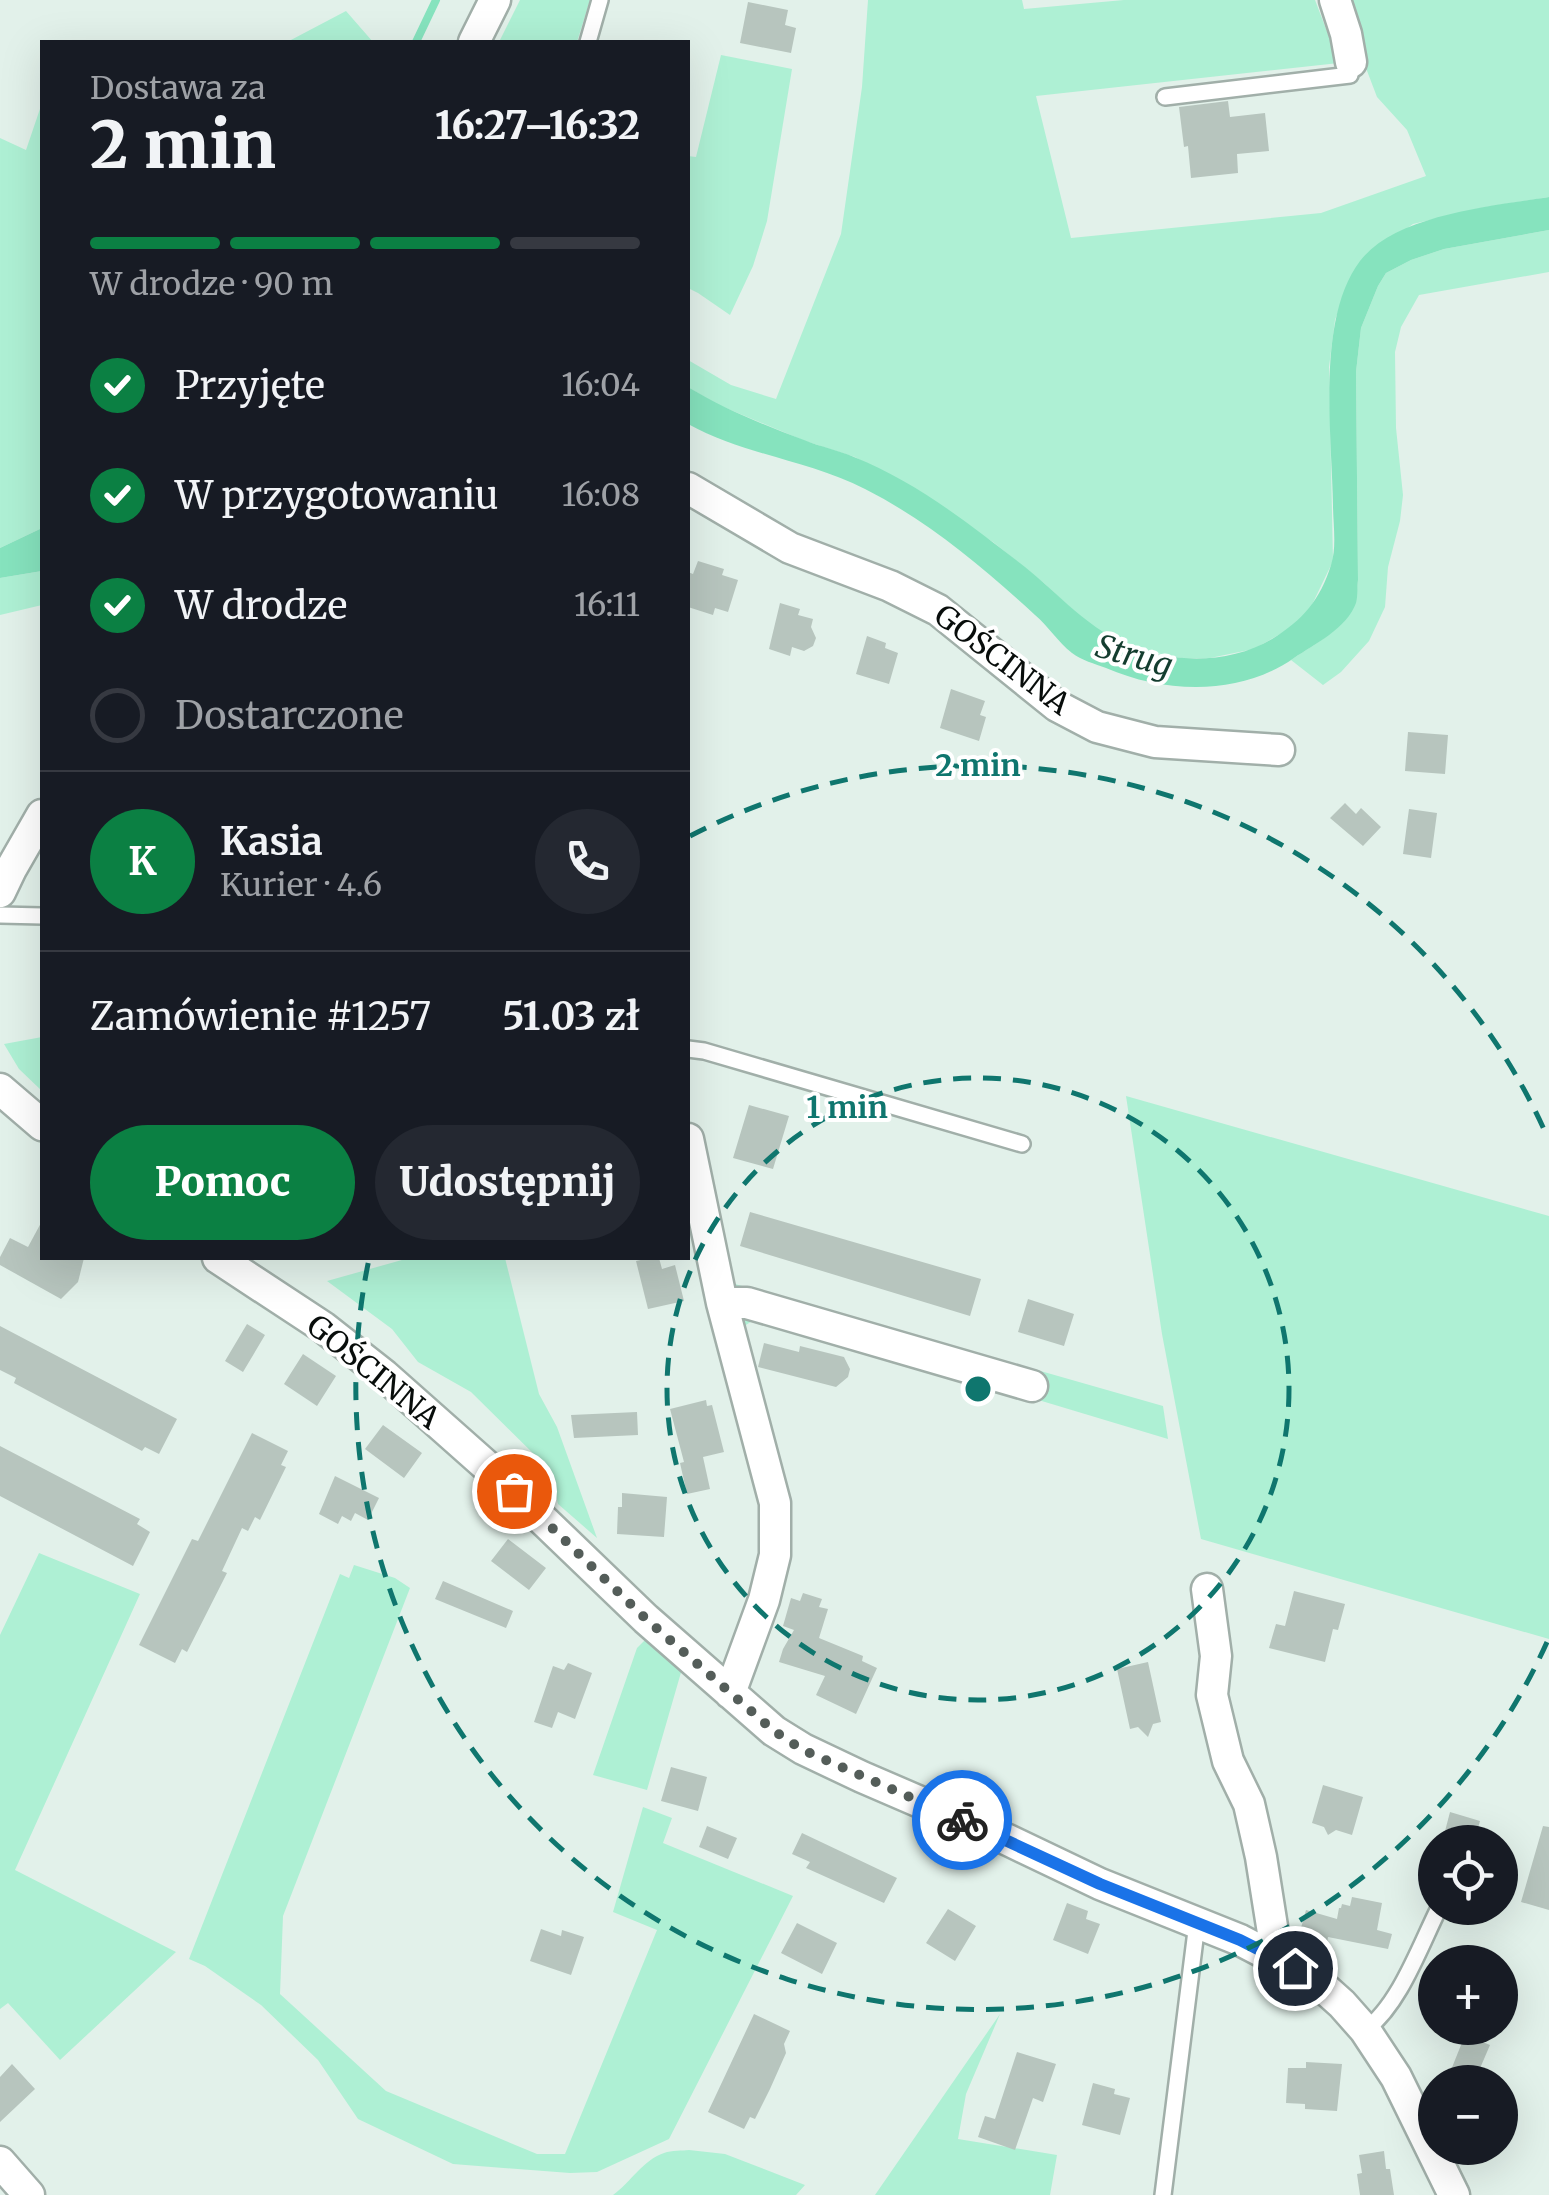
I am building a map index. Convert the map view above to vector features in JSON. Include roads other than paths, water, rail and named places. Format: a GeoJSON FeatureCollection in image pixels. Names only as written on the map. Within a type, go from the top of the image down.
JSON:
{"type":"FeatureCollection","features":[{"type":"Feature","properties":{"kind":"street"},"geometry":{"type":"LineString","coordinates":[[475,40],[495,0]]}},
{"type":"Feature","properties":{"kind":"street"},"geometry":{"type":"LineString","coordinates":[[1335,0],[1352,62]]}},
{"type":"Feature","properties":{"kind":"street","name":"GOŚCINNA"},"geometry":{"type":"LineString","coordinates":[[690,489],[790,548],[890,586],[938,610],[1058,706],[1097,727],[1155,742],[1279,750]]}},
{"type":"Feature","properties":{"kind":"street"},"geometry":{"type":"LineString","coordinates":[[0,892],[38,829]]}},
{"type":"Feature","properties":{"kind":"street"},"geometry":{"type":"LineString","coordinates":[[0,1089],[40,1123]]}},
{"type":"Feature","properties":{"kind":"street"},"geometry":{"type":"LineString","coordinates":[[690,1149],[722,1302],[775,1503],[775,1556],[764,1600],[730,1693]]}},
{"type":"Feature","properties":{"kind":"street","name":"GOŚCINNA"},"geometry":{"type":"LineString","coordinates":[[221,1260],[323,1327],[384,1375],[490,1469],[646,1619],[774,1731],[803,1750],[1100,1884],[1277,1958],[1313,1978],[1364,2030],[1396,2078],[1454,2195]]}},
{"type":"Feature","properties":{"kind":"street"},"geometry":{"type":"LineString","coordinates":[[722,1302],[747,1303],[1032,1386]]}},
{"type":"Feature","properties":{"kind":"street"},"geometry":{"type":"LineString","coordinates":[[1207,1589],[1216,1656],[1212,1695],[1228,1761],[1249,1804],[1277,1958]]}},
{"type":"Feature","properties":{"kind":"street"},"geometry":{"type":"LineString","coordinates":[[0,2162],[29,2195]]}},
{"type":"Feature","properties":{"kind":"lane"},"geometry":{"type":"LineString","coordinates":[[589,40],[600,0]]}},
{"type":"Feature","properties":{"kind":"lane"},"geometry":{"type":"LineString","coordinates":[[1164,97],[1350,75],[1352,62]]}},
{"type":"Feature","properties":{"kind":"lane"},"geometry":{"type":"LineString","coordinates":[[0,915],[40,916]]}},
{"type":"Feature","properties":{"kind":"lane"},"geometry":{"type":"LineString","coordinates":[[690,1049],[704,1050],[1022,1144]]}},
{"type":"Feature","properties":{"kind":"lane"},"geometry":{"type":"LineString","coordinates":[[1163,2195],[1197,1923]]}},
{"type":"Feature","properties":{"kind":"lane"},"geometry":{"type":"LineString","coordinates":[[1364,2030],[1390,2006],[1430,1925]]}},
{"type":"Feature","properties":{"kind":"water","name":"Strug"},"geometry":{"type":"Polygon","coordinates":[[[1549,197],[1549,230],[1444,249],[1386,273],[1361,328],[1356,372],[1356,603],[1330,635],[1273,670],[1250,679],[1227,685],[1178,686],[1129,677],[1084,660],[1067,649],[1040,619],[975,562],[888,502],[843,479],[731,443],[690,425],[690,388],[759,422],[877,467],[922,492],[1112,637],[1148,652],[1179,658],[1243,652],[1272,639],[1301,616],[1316,599],[1333,558],[1330,378],[1337,314],[1346,285],[1360,261],[1397,232],[1475,209],[1549,197]]]}},
{"type":"Feature","properties":{"kind":"water"},"geometry":{"type":"Polygon","coordinates":[[[40,529],[40,571],[0,578],[0,548],[40,529]]]}},
{"type":"Feature","properties":{"kind":"waterway"},"geometry":{"type":"LineString","coordinates":[[417,40],[436,0]]}}]}
